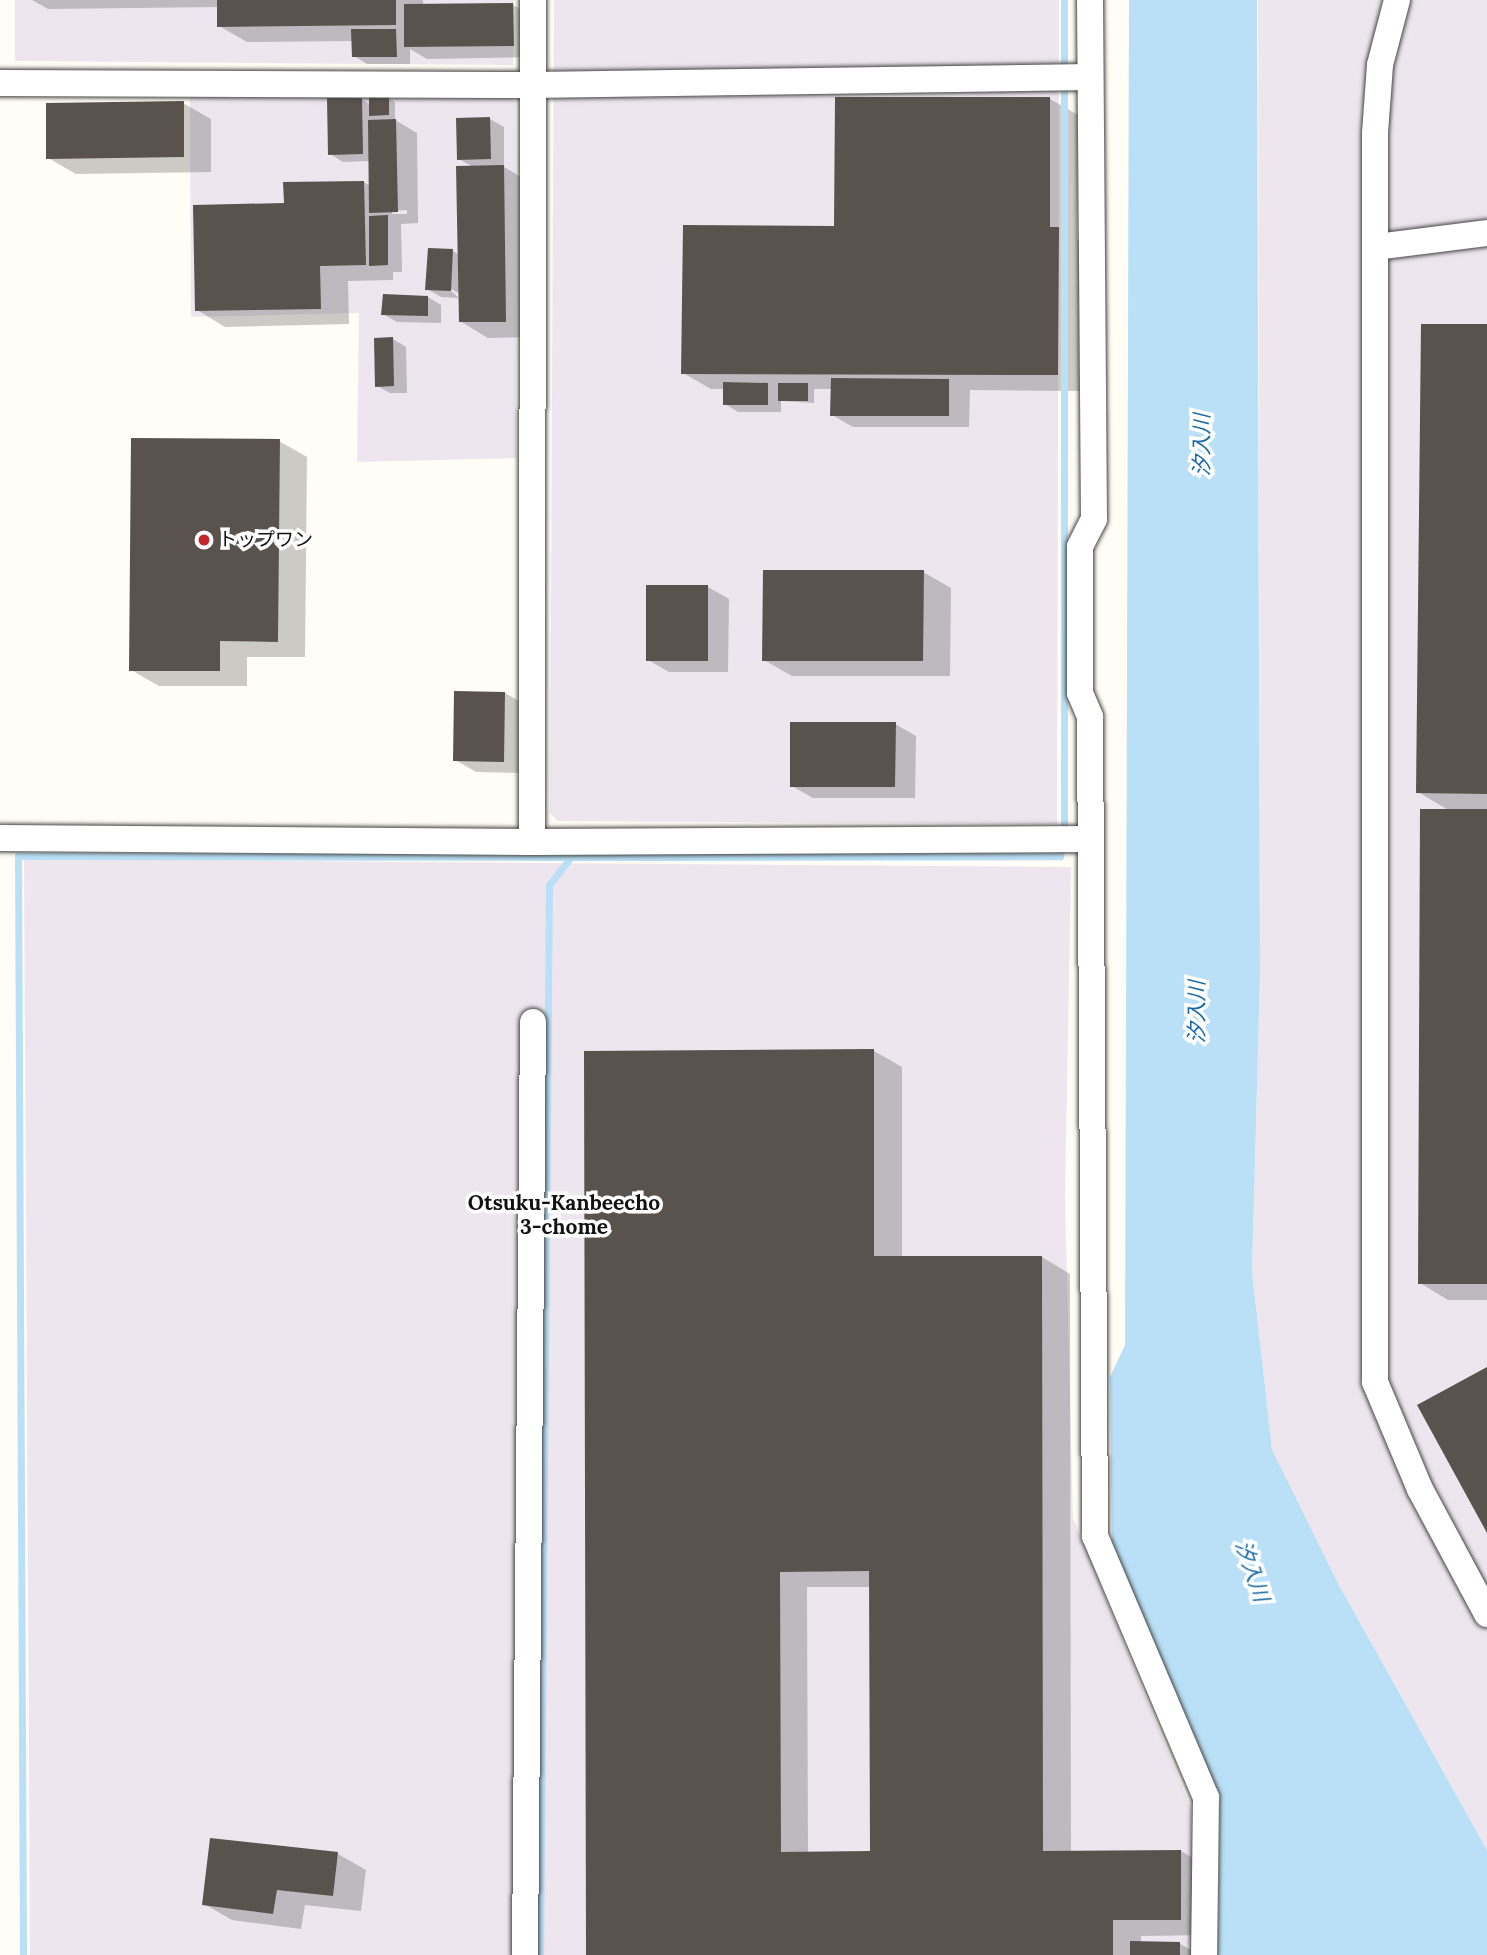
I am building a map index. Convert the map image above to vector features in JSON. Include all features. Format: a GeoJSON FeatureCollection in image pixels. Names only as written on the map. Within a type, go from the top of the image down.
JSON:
{"type":"FeatureCollection","features":[{"type":"Feature","properties":{"kind":"street"},"geometry":{"type":"LineString","coordinates":[[532,842],[533,0]]}},
{"type":"Feature","properties":{"kind":"street"},"geometry":{"type":"LineString","coordinates":[[1090,0],[1094,519],[1080,547],[1080,693],[1090,717],[1095,1536],[1206,1797],[1204,1955]]}},
{"type":"Feature","properties":{"kind":"street"},"geometry":{"type":"LineString","coordinates":[[1397,0],[1380,65],[1374,133],[1376,1382],[1420,1489],[1487,1614]]}},
{"type":"Feature","properties":{"kind":"street"},"geometry":{"type":"LineString","coordinates":[[0,83],[532,85],[1090,77]]}},
{"type":"Feature","properties":{"kind":"street"},"geometry":{"type":"LineString","coordinates":[[1376,247],[1487,233]]}},
{"type":"Feature","properties":{"kind":"street"},"geometry":{"type":"LineString","coordinates":[[0,838],[532,842],[1089,839]]}},
{"type":"Feature","properties":{"kind":"street"},"geometry":{"type":"LineString","coordinates":[[525,1955],[533,1022]]}},
{"type":"Feature","properties":{"kind":"shaded area"},"geometry":{"type":"Polygon","coordinates":[[[15,0],[514,0],[513,65],[15,61],[15,0]]]}},
{"type":"Feature","properties":{"kind":"shaded area"},"geometry":{"type":"Polygon","coordinates":[[[554,0],[1059,0],[1057,824],[558,821],[550,813],[554,0]]]}},
{"type":"Feature","properties":{"kind":"shaded area"},"geometry":{"type":"Polygon","coordinates":[[[1258,0],[1487,0],[1487,1850],[1340,1587],[1272,1451],[1252,1271],[1260,977],[1258,0]]]}},
{"type":"Feature","properties":{"kind":"shaded area"},"geometry":{"type":"Polygon","coordinates":[[[190,92],[508,93],[515,103],[516,458],[357,462],[359,313],[191,317],[190,92]]]}},
{"type":"Feature","properties":{"kind":"shaded area"},"geometry":{"type":"Polygon","coordinates":[[[24,859],[1071,867],[1065,1198],[1073,1518],[1191,1809],[1194,1955],[30,1955],[24,859]]]}},
{"type":"Feature","properties":{"kind":"water","name":"汐入川"},"geometry":{"type":"Polygon","coordinates":[[[1129,0],[1257,0],[1260,977],[1252,1271],[1272,1450],[1340,1587],[1487,1850],[1487,1955],[1218,1955],[1220,1796],[1112,1547],[1110,1377],[1125,1345],[1129,0]]]}},
{"type":"Feature","properties":{"kind":"building"},"geometry":{"type":"Polygon","coordinates":[[[217,0],[396,0],[396,25],[217,27],[217,0]]]}},
{"type":"Feature","properties":{"kind":"building"},"geometry":{"type":"Polygon","coordinates":[[[513,3],[514,46],[404,47],[404,4],[513,3]]]}},
{"type":"Feature","properties":{"kind":"building"},"geometry":{"type":"Polygon","coordinates":[[[351,29],[396,29],[397,57],[352,57],[351,29]]]}},
{"type":"Feature","properties":{"kind":"building"},"geometry":{"type":"Polygon","coordinates":[[[369,97],[389,97],[389,115],[369,116],[369,97]]]}},
{"type":"Feature","properties":{"kind":"building"},"geometry":{"type":"Polygon","coordinates":[[[835,97],[1050,97],[1050,227],[1059,227],[1058,375],[681,374],[683,225],[834,226],[835,97]]]}},
{"type":"Feature","properties":{"kind":"building"},"geometry":{"type":"Polygon","coordinates":[[[327,98],[362,98],[363,154],[328,155],[327,98]]]}},
{"type":"Feature","properties":{"kind":"building"},"geometry":{"type":"Polygon","coordinates":[[[184,101],[184,157],[46,159],[46,103],[184,101]]]}},
{"type":"Feature","properties":{"kind":"building"},"geometry":{"type":"Polygon","coordinates":[[[490,117],[491,159],[457,160],[456,118],[490,117]]]}},
{"type":"Feature","properties":{"kind":"building"},"geometry":{"type":"Polygon","coordinates":[[[396,119],[398,212],[369,213],[368,120],[396,119]]]}},
{"type":"Feature","properties":{"kind":"building"},"geometry":{"type":"Polygon","coordinates":[[[504,165],[506,322],[459,322],[456,166],[504,165]]]}},
{"type":"Feature","properties":{"kind":"building"},"geometry":{"type":"Polygon","coordinates":[[[364,181],[366,265],[320,266],[321,309],[195,311],[193,205],[284,203],[283,182],[364,181]]]}},
{"type":"Feature","properties":{"kind":"building"},"geometry":{"type":"Polygon","coordinates":[[[388,215],[388,265],[369,266],[369,216],[388,215]]]}},
{"type":"Feature","properties":{"kind":"building"},"geometry":{"type":"Polygon","coordinates":[[[428,248],[453,249],[451,291],[425,290],[428,248]]]}},
{"type":"Feature","properties":{"kind":"building"},"geometry":{"type":"Polygon","coordinates":[[[383,294],[428,296],[428,316],[381,315],[383,294]]]}},
{"type":"Feature","properties":{"kind":"building"},"geometry":{"type":"Polygon","coordinates":[[[1421,324],[1487,324],[1487,794],[1416,793],[1421,324]]]}},
{"type":"Feature","properties":{"kind":"building"},"geometry":{"type":"Polygon","coordinates":[[[393,337],[394,386],[375,387],[374,338],[393,337]]]}},
{"type":"Feature","properties":{"kind":"building"},"geometry":{"type":"Polygon","coordinates":[[[831,378],[949,379],[949,416],[830,416],[831,378]]]}},
{"type":"Feature","properties":{"kind":"building"},"geometry":{"type":"Polygon","coordinates":[[[723,382],[768,383],[768,405],[723,405],[723,382]]]}},
{"type":"Feature","properties":{"kind":"building"},"geometry":{"type":"Polygon","coordinates":[[[778,383],[808,383],[808,401],[778,401],[778,383]]]}},
{"type":"Feature","properties":{"kind":"building","name":"トップワン"},"geometry":{"type":"Polygon","coordinates":[[[131,438],[280,439],[278,642],[220,641],[220,671],[129,671],[131,438]]]}},
{"type":"Feature","properties":{"kind":"building"},"geometry":{"type":"Polygon","coordinates":[[[763,570],[924,570],[923,661],[762,661],[763,570]]]}},
{"type":"Feature","properties":{"kind":"building"},"geometry":{"type":"Polygon","coordinates":[[[646,585],[708,585],[708,661],[646,661],[646,585]]]}},
{"type":"Feature","properties":{"kind":"building"},"geometry":{"type":"Polygon","coordinates":[[[454,691],[505,692],[504,762],[453,761],[454,691]]]}},
{"type":"Feature","properties":{"kind":"building"},"geometry":{"type":"Polygon","coordinates":[[[790,722],[896,722],[895,787],[790,787],[790,722]]]}},
{"type":"Feature","properties":{"kind":"building"},"geometry":{"type":"Polygon","coordinates":[[[1420,809],[1487,809],[1487,1284],[1418,1284],[1420,809]]]}},
{"type":"Feature","properties":{"kind":"building"},"geometry":{"type":"Polygon","coordinates":[[[874,1049],[874,1256],[1042,1256],[1043,1851],[1181,1850],[1181,1920],[1113,1920],[1113,1955],[586,1955],[584,1051],[874,1049]],[[869,1571],[780,1572],[781,1852],[870,1851],[869,1571]]]}},
{"type":"Feature","properties":{"kind":"building"},"geometry":{"type":"Polygon","coordinates":[[[1487,1367],[1487,1533],[1417,1405],[1487,1367]]]}},
{"type":"Feature","properties":{"kind":"building"},"geometry":{"type":"Polygon","coordinates":[[[210,1838],[338,1852],[333,1896],[277,1890],[273,1914],[202,1905],[210,1838]]]}},
{"type":"Feature","properties":{"kind":"building"},"geometry":{"type":"Polygon","coordinates":[[[1130,1941],[1180,1942],[1180,1955],[1130,1955],[1130,1941]]]}},
{"type":"Feature","properties":{"kind":"waterway"},"geometry":{"type":"LineString","coordinates":[[540,1955],[549,885],[571,857],[1060,856],[1064,826],[1064,0]]}},
{"type":"Feature","properties":{"kind":"waterway"},"geometry":{"type":"LineString","coordinates":[[23,1955],[18,856],[571,857]]}},
{"type":"Feature","properties":{"kind":"place","name":"トップワン"},"geometry":{"type":"Point","coordinates":[204,540]}},
{"type":"Feature","properties":{"kind":"district","name":"Otsuku-Kanbeecho 3-chome"},"geometry":{"type":"Point","coordinates":[564,1215]}}]}
